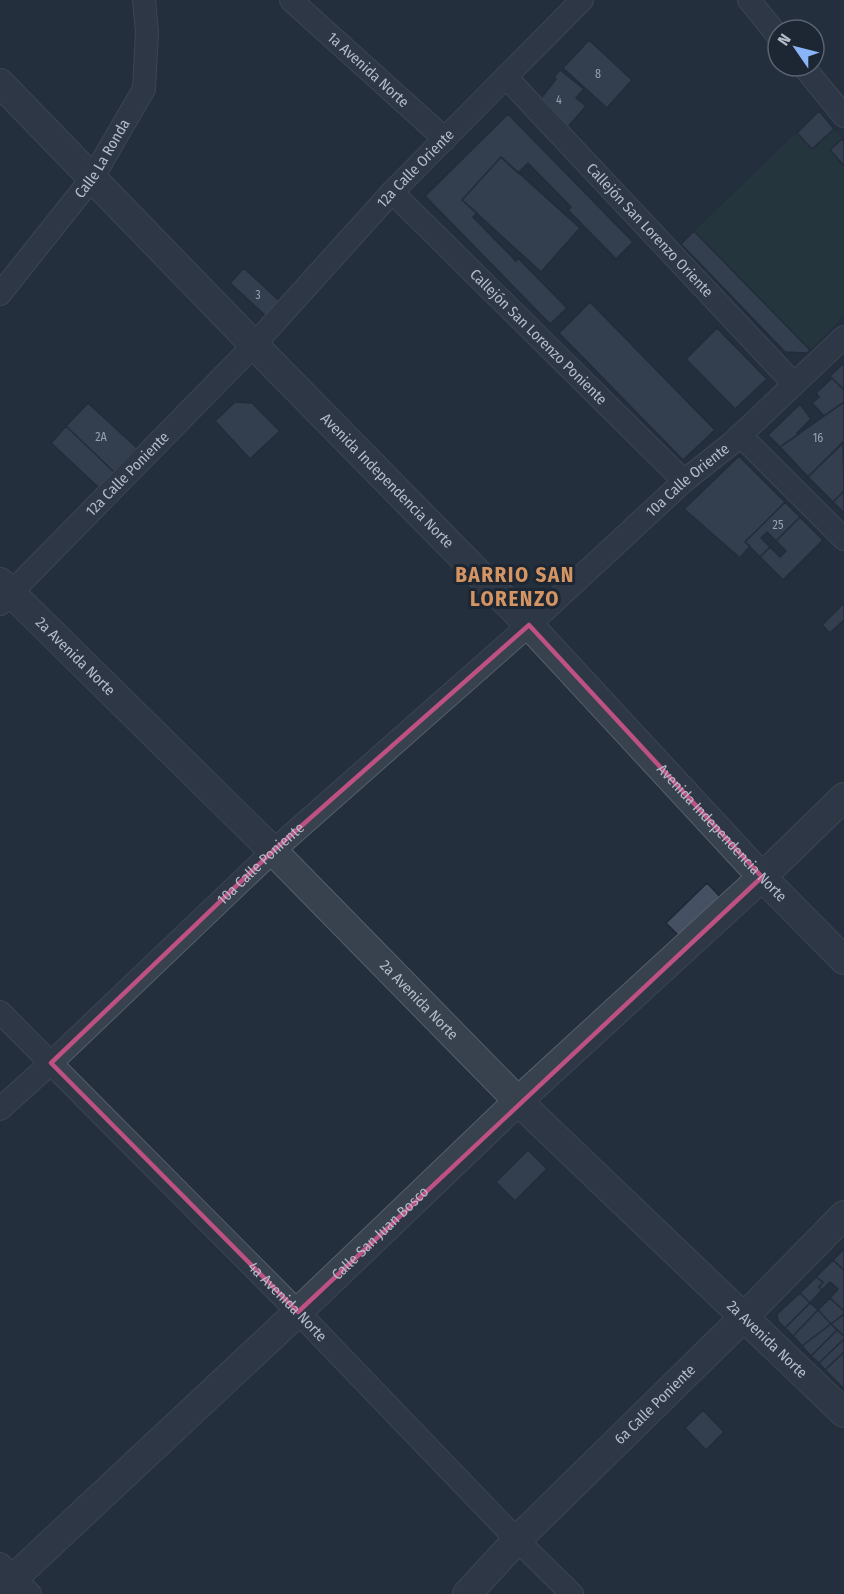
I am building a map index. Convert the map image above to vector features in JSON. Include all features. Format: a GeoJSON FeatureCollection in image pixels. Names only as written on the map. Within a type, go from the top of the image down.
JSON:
{"type":"FeatureCollection","features":[{"type":"Feature","properties":{"kind":"street","name":"Calle La Ronda"},"geometry":{"type":"LineString","coordinates":[[0,294],[93,177],[144,89],[147,32],[144,0]]}},
{"type":"Feature","properties":{"kind":"street","name":"1a Avenida Norte"},"geometry":{"type":"LineString","coordinates":[[291,0],[445,139]]}},
{"type":"Feature","properties":{"kind":"street","name":"12a Calle Oriente"},"geometry":{"type":"LineString","coordinates":[[254,345],[392,192],[582,0]]}},
{"type":"Feature","properties":{"kind":"street"},"geometry":{"type":"LineString","coordinates":[[749,0],[766,21]]}},
{"type":"Feature","properties":{"kind":"street","name":"Callejón San Lorenzo Oriente"},"geometry":{"type":"LineString","coordinates":[[506,77],[794,384]]}},
{"type":"Feature","properties":{"kind":"street"},"geometry":{"type":"LineString","coordinates":[[813,78],[844,116]]}},
{"type":"Feature","properties":{"kind":"street","name":"Avenida Independencia Norte"},"geometry":{"type":"LineString","coordinates":[[0,83],[529,625],[762,877],[844,960]]}},
{"type":"Feature","properties":{"kind":"street","name":"Callejón San Lorenzo Poniente"},"geometry":{"type":"LineString","coordinates":[[392,192],[684,481]]}},
{"type":"Feature","properties":{"kind":"street","name":"10a Calle Oriente"},"geometry":{"type":"LineString","coordinates":[[529,625],[684,481],[740,435],[844,337]]}},
{"type":"Feature","properties":{"kind":"street","name":"12a Calle Poniente"},"geometry":{"type":"LineString","coordinates":[[4,593],[254,345]]}},
{"type":"Feature","properties":{"kind":"street"},"geometry":{"type":"LineString","coordinates":[[740,435],[844,539]]}},
{"type":"Feature","properties":{"kind":"street","name":"2a Avenida Norte"},"geometry":{"type":"LineString","coordinates":[[4,593],[273,851],[518,1101],[844,1413]]}},
{"type":"Feature","properties":{"kind":"street","name":"10a Calle Poniente"},"geometry":{"type":"LineString","coordinates":[[0,1109],[273,851],[529,625]]}},
{"type":"Feature","properties":{"kind":"street","name":"Calle San Juan Bosco"},"geometry":{"type":"LineString","coordinates":[[11,1582],[518,1101],[762,877],[844,797]]}},
{"type":"Feature","properties":{"kind":"street","name":"4a Avenida Norte"},"geometry":{"type":"LineString","coordinates":[[0,1012],[298,1312],[572,1594]]}},
{"type":"Feature","properties":{"kind":"street","name":"6a Calle Poniente"},"geometry":{"type":"LineString","coordinates":[[466,1594],[844,1215]]}},
{"type":"Feature","properties":{"kind":"highlighted area"},"geometry":{"type":"Polygon","coordinates":[[[529,625],[762,877],[298,1312],[51,1063],[273,851],[529,625]]]}},
{"type":"Feature","properties":{"kind":"green space"},"geometry":{"type":"Polygon","coordinates":[[[819,111],[844,141],[844,316],[807,353],[785,352],[681,244],[819,111]]]}},
{"type":"Feature","properties":{"kind":"building"},"geometry":{"type":"Polygon","coordinates":[[[589,40],[632,80],[607,108],[563,68],[589,40]]]}},
{"type":"Feature","properties":{"kind":"building"},"geometry":{"type":"Polygon","coordinates":[[[560,70],[584,89],[576,98],[586,106],[568,127],[538,102],[556,79],[554,77],[560,70]]]}},
{"type":"Feature","properties":{"kind":"building"},"geometry":{"type":"Polygon","coordinates":[[[819,111],[834,129],[812,149],[797,133],[819,111]]]}},
{"type":"Feature","properties":{"kind":"building"},"geometry":{"type":"Polygon","coordinates":[[[508,114],[633,242],[616,259],[568,210],[571,207],[528,163],[518,173],[501,157],[462,200],[477,213],[473,217],[516,261],[518,258],[567,308],[550,324],[425,196],[508,114]]]}},
{"type":"Feature","properties":{"kind":"building"},"geometry":{"type":"Polygon","coordinates":[[[842,139],[844,141],[844,166],[830,150],[842,139]]]}},
{"type":"Feature","properties":{"kind":"building"},"geometry":{"type":"Polygon","coordinates":[[[501,157],[580,228],[541,272],[462,200],[501,157]]]}},
{"type":"Feature","properties":{"kind":"building"},"geometry":{"type":"Polygon","coordinates":[[[694,231],[810,350],[807,353],[785,352],[681,244],[694,231]]]}},
{"type":"Feature","properties":{"kind":"building"},"geometry":{"type":"Polygon","coordinates":[[[244,268],[286,307],[272,322],[230,283],[244,268]]]}},
{"type":"Feature","properties":{"kind":"building"},"geometry":{"type":"Polygon","coordinates":[[[590,302],[715,430],[683,460],[559,333],[590,302]]]}},
{"type":"Feature","properties":{"kind":"building"},"geometry":{"type":"Polygon","coordinates":[[[717,328],[767,379],[735,409],[686,359],[717,328]]]}},
{"type":"Feature","properties":{"kind":"building"},"geometry":{"type":"Polygon","coordinates":[[[844,363],[844,390],[830,376],[844,363]]]}},
{"type":"Feature","properties":{"kind":"building"},"geometry":{"type":"Polygon","coordinates":[[[832,378],[844,390],[844,402],[824,416],[812,403],[819,397],[816,393],[832,378]]]}},
{"type":"Feature","properties":{"kind":"building"},"geometry":{"type":"Polygon","coordinates":[[[235,402],[252,403],[280,431],[250,459],[215,421],[235,402]]]}},
{"type":"Feature","properties":{"kind":"building"},"geometry":{"type":"Polygon","coordinates":[[[844,402],[844,442],[808,477],[780,447],[844,402]]]}},
{"type":"Feature","properties":{"kind":"building"},"geometry":{"type":"Polygon","coordinates":[[[88,403],[137,448],[114,472],[66,426],[88,403]]]}},
{"type":"Feature","properties":{"kind":"building"},"geometry":{"type":"Polygon","coordinates":[[[800,404],[811,419],[797,433],[799,434],[780,447],[768,435],[800,404]]]}},
{"type":"Feature","properties":{"kind":"building"},"geometry":{"type":"Polygon","coordinates":[[[66,426],[114,472],[99,488],[51,443],[66,426]]]}},
{"type":"Feature","properties":{"kind":"building"},"geometry":{"type":"Polygon","coordinates":[[[843,442],[844,491],[833,502],[808,477],[843,442]]]}},
{"type":"Feature","properties":{"kind":"building"},"geometry":{"type":"Polygon","coordinates":[[[739,456],[785,502],[745,542],[750,546],[740,558],[684,509],[739,456]]]}},
{"type":"Feature","properties":{"kind":"building"},"geometry":{"type":"Polygon","coordinates":[[[844,491],[844,513],[833,502],[844,491]]]}},
{"type":"Feature","properties":{"kind":"building"},"geometry":{"type":"Polygon","coordinates":[[[785,502],[800,517],[776,541],[767,532],[761,538],[770,547],[760,557],[745,542],[785,502]]]}},
{"type":"Feature","properties":{"kind":"building"},"geometry":{"type":"Polygon","coordinates":[[[800,517],[823,540],[783,580],[760,557],[770,547],[780,557],[786,551],[776,541],[800,517]]]}},
{"type":"Feature","properties":{"kind":"building"},"geometry":{"type":"Polygon","coordinates":[[[844,603],[844,620],[830,633],[822,625],[844,603]]]}},
{"type":"Feature","properties":{"kind":"building"},"geometry":{"type":"Polygon","coordinates":[[[707,883],[727,904],[687,944],[666,923],[707,883]]]}},
{"type":"Feature","properties":{"kind":"building"},"geometry":{"type":"Polygon","coordinates":[[[528,1150],[547,1169],[515,1201],[496,1182],[528,1150]]]}},
{"type":"Feature","properties":{"kind":"building"},"geometry":{"type":"Polygon","coordinates":[[[844,1249],[844,1270],[833,1260],[844,1249]]]}},
{"type":"Feature","properties":{"kind":"building"},"geometry":{"type":"Polygon","coordinates":[[[833,1260],[844,1270],[844,1311],[830,1298],[838,1289],[830,1282],[822,1290],[819,1287],[823,1282],[816,1277],[833,1260]]]}},
{"type":"Feature","properties":{"kind":"building"},"geometry":{"type":"Polygon","coordinates":[[[816,1277],[823,1282],[819,1287],[822,1290],[810,1303],[800,1293],[816,1277]]]}},
{"type":"Feature","properties":{"kind":"building"},"geometry":{"type":"Polygon","coordinates":[[[800,1293],[810,1303],[785,1328],[778,1321],[777,1314],[800,1293]]]}},
{"type":"Feature","properties":{"kind":"building"},"geometry":{"type":"Polygon","coordinates":[[[830,1298],[844,1311],[844,1314],[831,1324],[818,1310],[830,1298]]]}},
{"type":"Feature","properties":{"kind":"building"},"geometry":{"type":"Polygon","coordinates":[[[810,1303],[818,1310],[793,1336],[785,1328],[810,1303]]]}},
{"type":"Feature","properties":{"kind":"building"},"geometry":{"type":"Polygon","coordinates":[[[818,1310],[831,1324],[802,1346],[793,1336],[818,1310]]]}},
{"type":"Feature","properties":{"kind":"building"},"geometry":{"type":"Polygon","coordinates":[[[844,1314],[844,1336],[831,1324],[844,1314]]]}},
{"type":"Feature","properties":{"kind":"building"},"geometry":{"type":"Polygon","coordinates":[[[831,1324],[837,1330],[811,1356],[802,1346],[831,1324]]]}},
{"type":"Feature","properties":{"kind":"building"},"geometry":{"type":"Polygon","coordinates":[[[837,1330],[844,1336],[844,1339],[819,1363],[811,1356],[837,1330]]]}},
{"type":"Feature","properties":{"kind":"building"},"geometry":{"type":"Polygon","coordinates":[[[844,1339],[844,1352],[825,1370],[819,1363],[844,1339]]]}},
{"type":"Feature","properties":{"kind":"building"},"geometry":{"type":"Polygon","coordinates":[[[844,1352],[844,1389],[825,1370],[844,1352]]]}},
{"type":"Feature","properties":{"kind":"building"},"geometry":{"type":"Polygon","coordinates":[[[703,1410],[724,1432],[706,1450],[685,1428],[703,1410]]]}},
{"type":"Feature","properties":{"kind":"district","name":"BARRIO SAN LORENZO"},"geometry":{"type":"Point","coordinates":[515,587]}}]}
